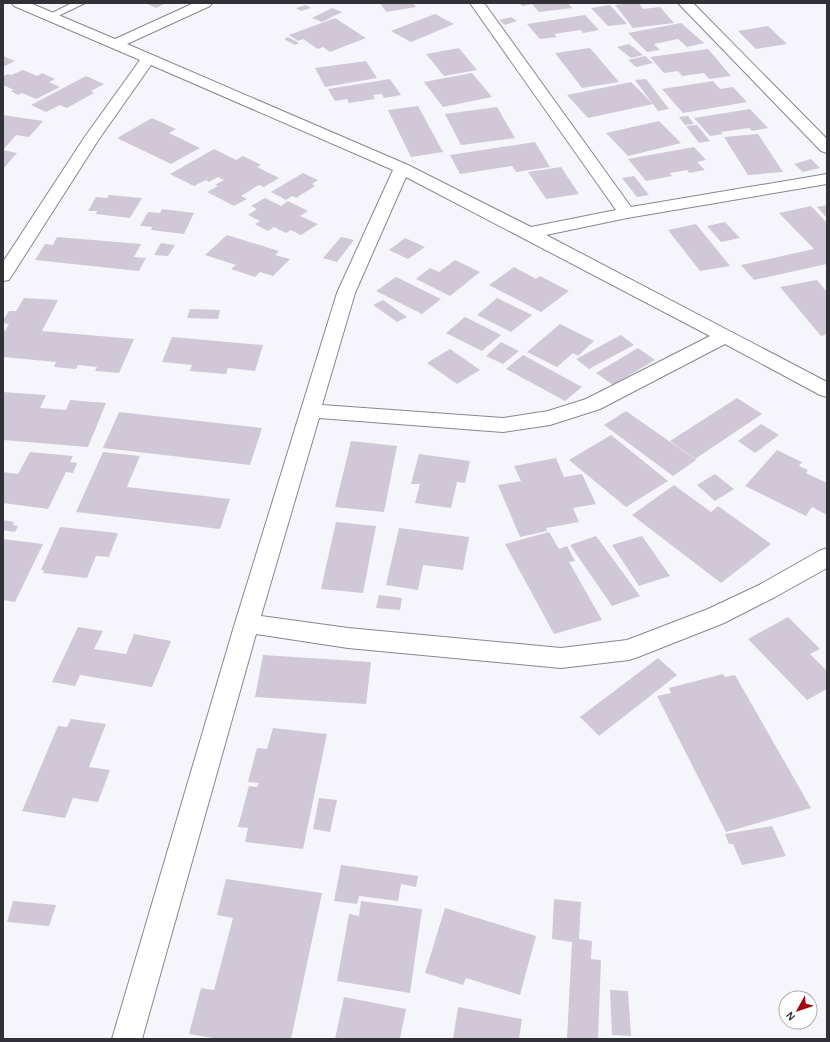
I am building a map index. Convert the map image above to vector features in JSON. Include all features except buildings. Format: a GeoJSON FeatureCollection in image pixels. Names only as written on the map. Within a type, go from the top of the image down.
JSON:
{"type":"FeatureCollection","features":[{"type":"Feature","properties":{"kind":"street"},"geometry":{"type":"LineString","coordinates":[[19,3],[402,168],[529,232],[826,388]]}},
{"type":"Feature","properties":{"kind":"street"},"geometry":{"type":"LineString","coordinates":[[117,44],[205,3]]}},
{"type":"Feature","properties":{"kind":"street"},"geometry":{"type":"LineString","coordinates":[[477,3],[627,213]]}},
{"type":"Feature","properties":{"kind":"street"},"geometry":{"type":"LineString","coordinates":[[685,3],[827,148]]}},
{"type":"Feature","properties":{"kind":"street"},"geometry":{"type":"LineString","coordinates":[[3,276],[92,138],[148,58]]}},
{"type":"Feature","properties":{"kind":"street"},"geometry":{"type":"LineString","coordinates":[[127,1039],[247,623],[346,293],[402,168]]}},
{"type":"Feature","properties":{"kind":"street"},"geometry":{"type":"LineString","coordinates":[[529,232],[627,213],[827,179]]}},
{"type":"Feature","properties":{"kind":"street"},"geometry":{"type":"LineString","coordinates":[[311,411],[504,425],[550,418],[593,404],[726,336]]}},
{"type":"Feature","properties":{"kind":"street"},"geometry":{"type":"LineString","coordinates":[[247,623],[348,638],[561,658],[629,650],[716,616],[767,591],[827,557]]}},
{"type":"Feature","properties":{"kind":"lane"},"geometry":{"type":"LineString","coordinates":[[51,16],[80,3]]}}]}
